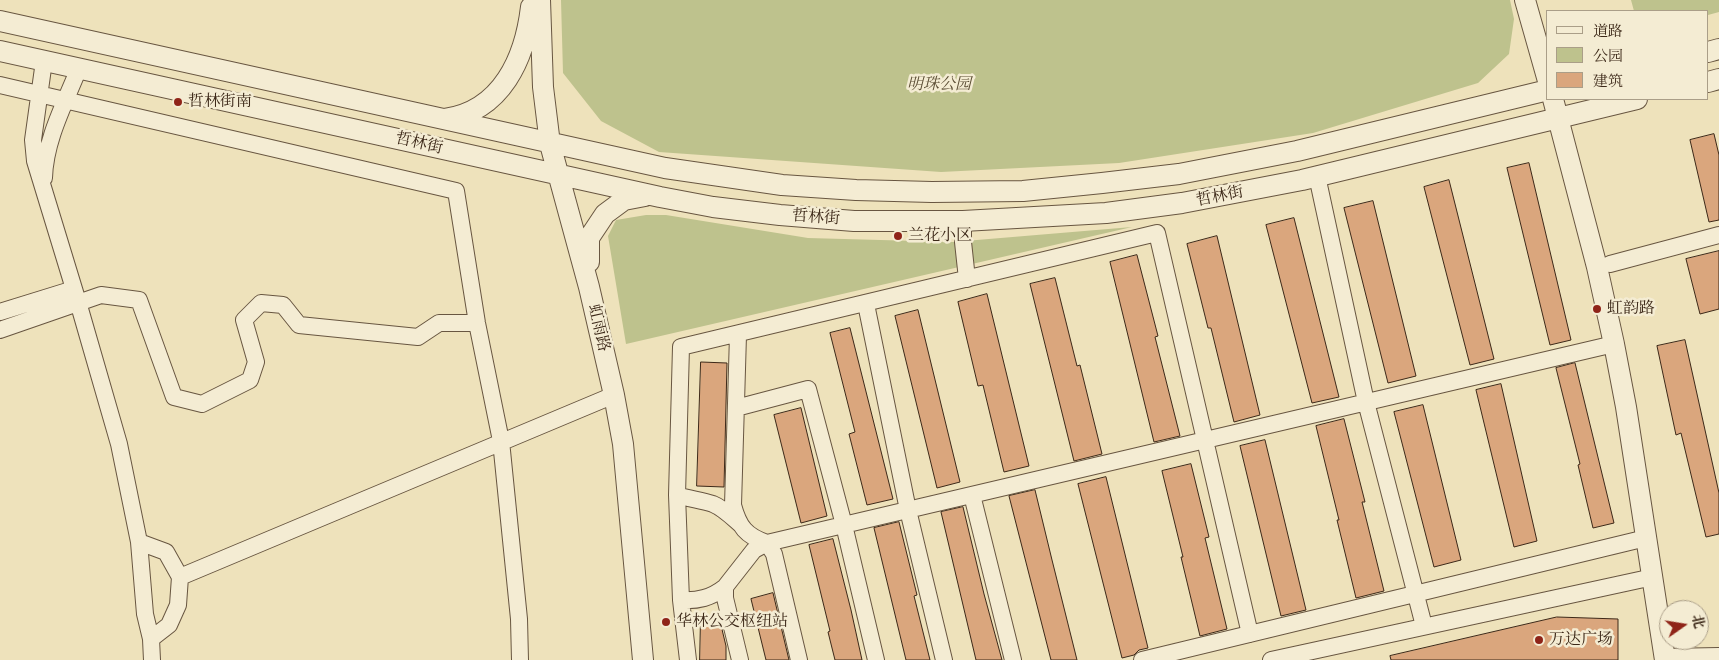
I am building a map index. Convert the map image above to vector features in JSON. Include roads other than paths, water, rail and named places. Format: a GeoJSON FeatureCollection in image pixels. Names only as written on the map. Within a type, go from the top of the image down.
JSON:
{"type":"FeatureCollection","features":[{"type":"Feature","properties":{"kind":"street"},"geometry":{"type":"LineString","coordinates":[[442,120],[466,114],[492,99],[518,63],[528,30],[532,0]]}},
{"type":"Feature","properties":{"kind":"street","name":"虹雨路"},"geometry":{"type":"LineString","coordinates":[[540,0],[543,87],[550,144],[589,287],[614,395],[623,444],[644,660]]}},
{"type":"Feature","properties":{"kind":"street"},"geometry":{"type":"LineString","coordinates":[[1525,0],[1546,74]]}},
{"type":"Feature","properties":{"kind":"street"},"geometry":{"type":"LineString","coordinates":[[1539,0],[1546,25]]}},
{"type":"Feature","properties":{"kind":"street","name":"哲林街"},"geometry":{"type":"LineString","coordinates":[[0,21],[673,170],[782,185],[856,190],[932,192],[1023,190],[1102,184],[1179,174],[1297,151],[1546,90]]}},
{"type":"Feature","properties":{"kind":"street","name":"哲林街"},"geometry":{"type":"LineString","coordinates":[[0,51],[652,196],[780,215],[854,221],[963,221],[1031,218],[1135,210],[1182,203],[1317,176],[1566,110],[1631,100]]}},
{"type":"Feature","properties":{"kind":"street"},"geometry":{"type":"LineString","coordinates":[[44,61],[33,140],[35,161],[119,444],[139,542],[145,614],[151,639],[152,660]]}},
{"type":"Feature","properties":{"kind":"street"},"geometry":{"type":"LineString","coordinates":[[43,187],[44,164],[50,142],[79,68]]}},
{"type":"Feature","properties":{"kind":"street"},"geometry":{"type":"LineString","coordinates":[[0,85],[456,191],[477,323],[501,441],[519,619],[520,660]]}},
{"type":"Feature","properties":{"kind":"street"},"geometry":{"type":"LineString","coordinates":[[1554,100],[1566,110],[1610,264],[1639,404],[1660,540],[1652,576]]}},
{"type":"Feature","properties":{"kind":"street"},"geometry":{"type":"LineString","coordinates":[[1566,110],[1592,248],[1626,406],[1665,659],[1719,658]]}},
{"type":"Feature","properties":{"kind":"street"},"geometry":{"type":"LineString","coordinates":[[1317,176],[1366,402],[1424,626]]}},
{"type":"Feature","properties":{"kind":"street"},"geometry":{"type":"LineString","coordinates":[[589,287],[589,238],[605,214],[624,200],[652,196]]}},
{"type":"Feature","properties":{"kind":"street"},"geometry":{"type":"LineString","coordinates":[[963,221],[967,279]]}},
{"type":"Feature","properties":{"kind":"street"},"geometry":{"type":"LineString","coordinates":[[688,660],[681,600],[677,495],[681,348],[1157,232],[1250,634]]}},
{"type":"Feature","properties":{"kind":"street"},"geometry":{"type":"LineString","coordinates":[[1610,264],[1719,235]]}},
{"type":"Feature","properties":{"kind":"street"},"geometry":{"type":"LineString","coordinates":[[0,312],[76,295],[101,295],[139,300],[174,397],[202,404],[250,380],[256,362],[244,320],[261,303],[283,305],[299,325],[418,337],[439,324],[477,323]]}},
{"type":"Feature","properties":{"kind":"street"},"geometry":{"type":"LineString","coordinates":[[0,330],[76,295]]}},
{"type":"Feature","properties":{"kind":"street"},"geometry":{"type":"LineString","coordinates":[[866,304],[908,510],[944,660]]}},
{"type":"Feature","properties":{"kind":"street"},"geometry":{"type":"LineString","coordinates":[[738,335],[733,505],[736,518],[749,547],[747,557]]}},
{"type":"Feature","properties":{"kind":"street"},"geometry":{"type":"LineString","coordinates":[[681,600],[695,600],[715,595],[725,587],[754,550],[767,543],[1614,344]]}},
{"type":"Feature","properties":{"kind":"street"},"geometry":{"type":"LineString","coordinates":[[736,408],[808,389],[844,525],[876,660]]}},
{"type":"Feature","properties":{"kind":"street"},"geometry":{"type":"LineString","coordinates":[[180,577],[614,395]]}},
{"type":"Feature","properties":{"kind":"street"},"geometry":{"type":"LineString","coordinates":[[677,495],[715,505],[755,539],[767,543],[774,554],[799,660]]}},
{"type":"Feature","properties":{"kind":"street"},"geometry":{"type":"LineString","coordinates":[[972,495],[1014,660]]}},
{"type":"Feature","properties":{"kind":"street"},"geometry":{"type":"LineString","coordinates":[[1142,660],[1646,538]]}},
{"type":"Feature","properties":{"kind":"street"},"geometry":{"type":"LineString","coordinates":[[139,542],[166,552],[180,577],[178,605],[169,625],[151,639]]}},
{"type":"Feature","properties":{"kind":"street"},"geometry":{"type":"LineString","coordinates":[[1270,660],[1652,576]]}},
{"type":"Feature","properties":{"kind":"street"},"geometry":{"type":"LineString","coordinates":[[725,587],[725,598],[740,660]]}},
{"type":"Feature","properties":{"kind":"place","name":"哲林街南"},"geometry":{"type":"Point","coordinates":[178,102]}},
{"type":"Feature","properties":{"kind":"place","name":"兰花小区"},"geometry":{"type":"Point","coordinates":[898,236]}},
{"type":"Feature","properties":{"kind":"place","name":"虹韵路"},"geometry":{"type":"Point","coordinates":[1597,309]}},
{"type":"Feature","properties":{"kind":"place","name":"华林公交枢纽站"},"geometry":{"type":"Point","coordinates":[666,622]}},
{"type":"Feature","properties":{"kind":"place","name":"万达广场"},"geometry":{"type":"Point","coordinates":[1539,640]}},
{"type":"Feature","properties":{"kind":"park label","name":"明珠公园"},"geometry":{"type":"Point","coordinates":[939,85]}}]}
